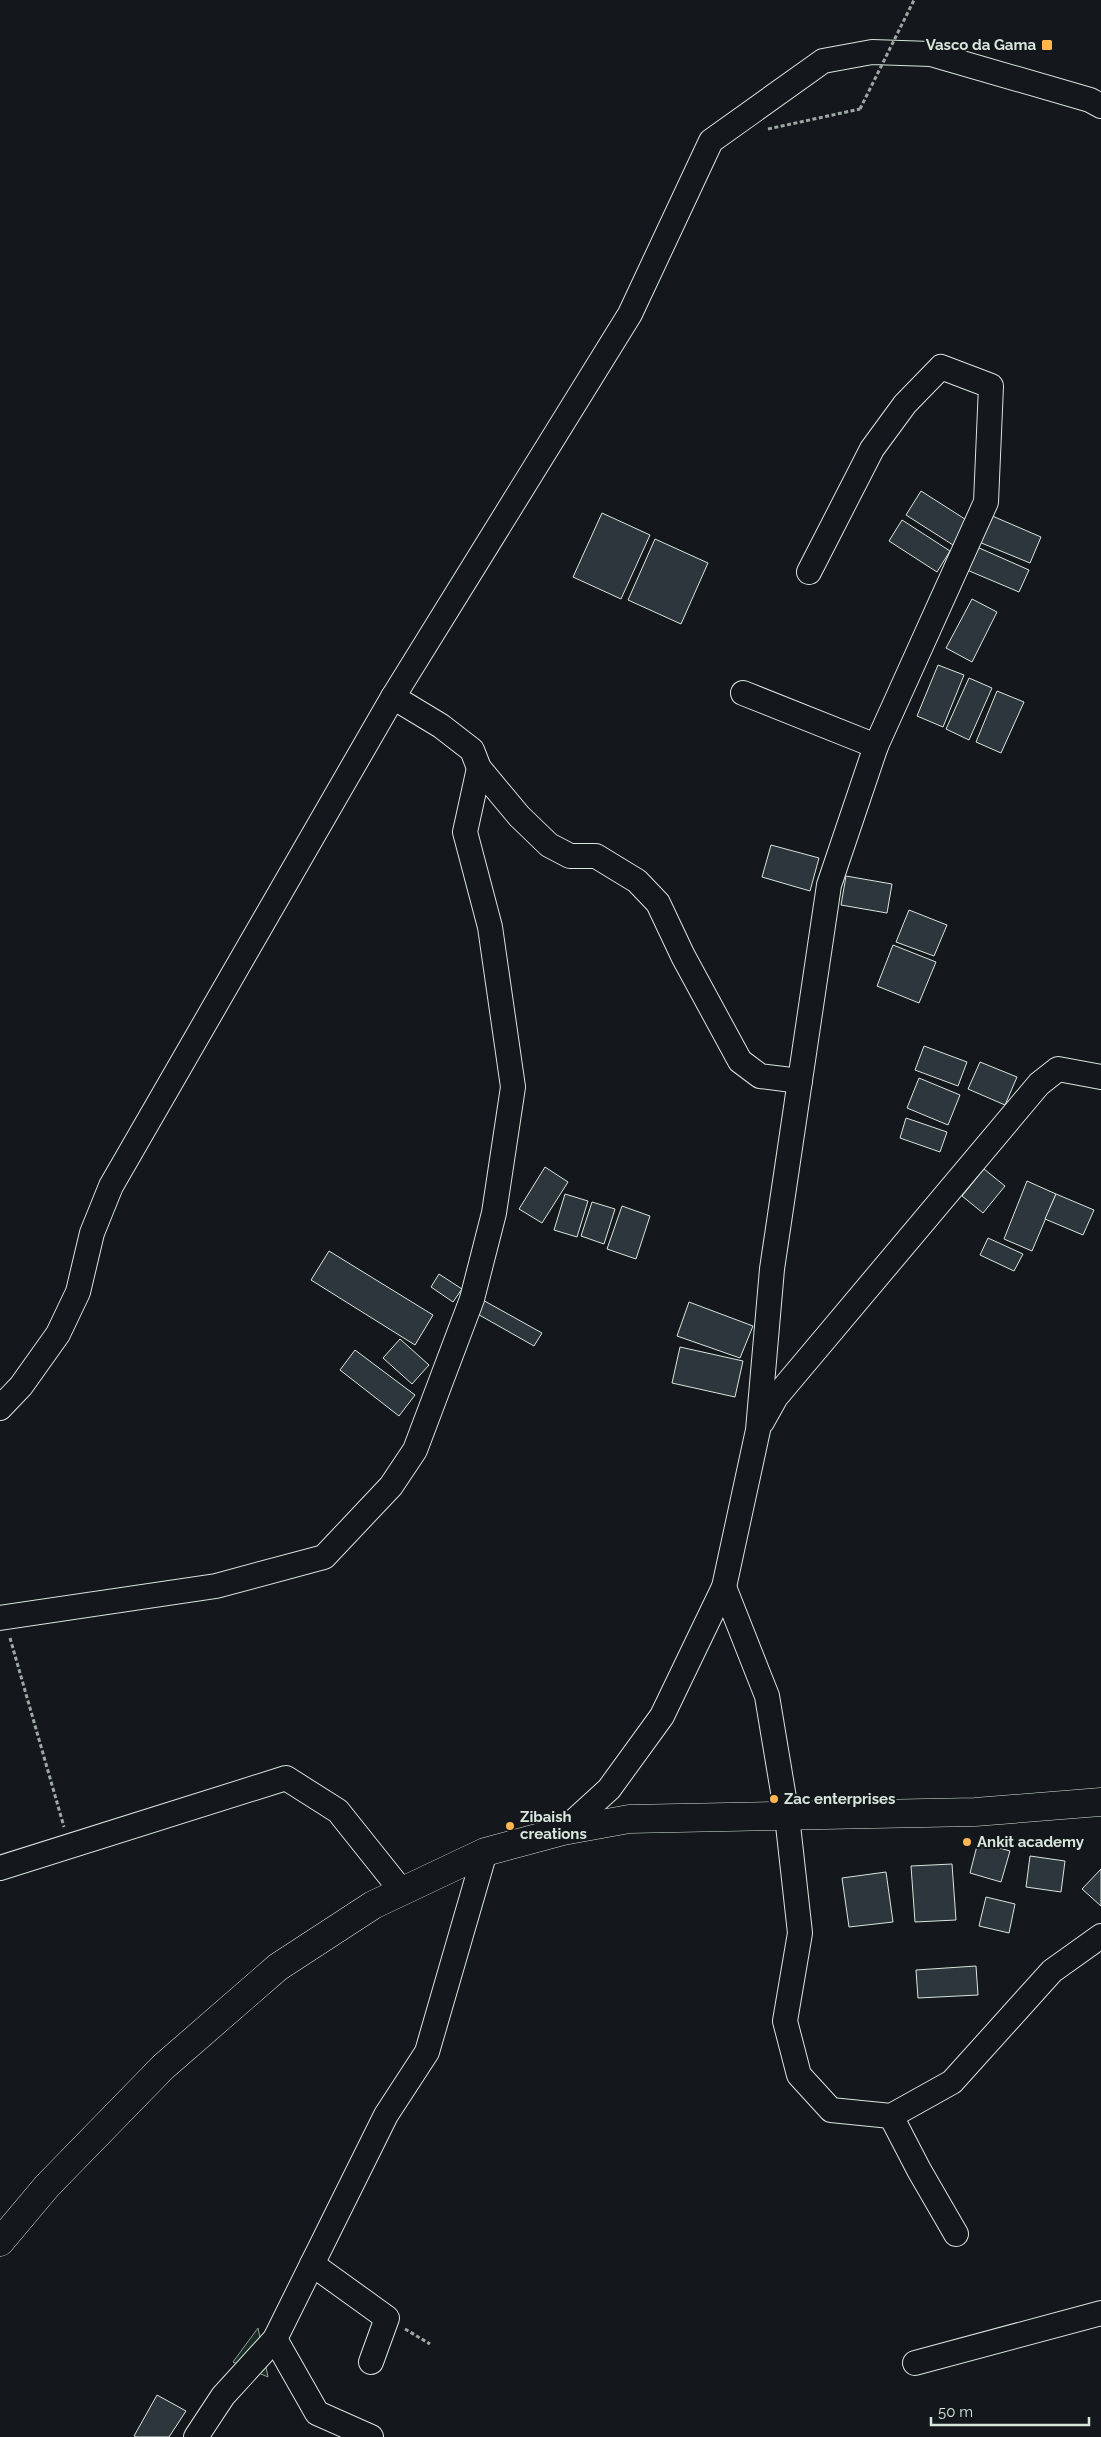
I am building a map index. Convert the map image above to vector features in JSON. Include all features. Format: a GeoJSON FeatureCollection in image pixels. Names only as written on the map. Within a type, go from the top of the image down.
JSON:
{"type":"FeatureCollection","features":[{"type":"Feature","properties":{"kind":"main road"},"geometry":{"type":"LineString","coordinates":[[0,2242],[47,2186],[163,2066],[278,1967],[373,1905],[400,1890],[485,1852],[563,1832],[628,1819],[975,1812],[1101,1802]]}},
{"type":"Feature","properties":{"kind":"street"},"geometry":{"type":"LineString","coordinates":[[0,1408],[21,1386],[58,1334],[78,1292],[92,1233],[111,1186],[393,697],[630,314],[711,141],[823,61],[872,52],[932,54],[1090,100],[1101,106]]}},
{"type":"Feature","properties":{"kind":"street"},"geometry":{"type":"LineString","coordinates":[[563,1832],[609,1789],[662,1716],[724,1586],[758,1430],[772,1269],[829,885],[876,746],[986,502],[991,386],[941,367],[905,404],[872,449],[809,572]]}},
{"type":"Feature","properties":{"kind":"street"},"geometry":{"type":"LineString","coordinates":[[743,693],[876,746]]}},
{"type":"Feature","properties":{"kind":"street"},"geometry":{"type":"LineString","coordinates":[[393,697],[442,726],[472,750],[479,768],[519,816],[549,845],[570,856],[596,856],[637,881],[658,904],[683,956],[740,1061],[760,1076],[800,1081]]}},
{"type":"Feature","properties":{"kind":"street"},"geometry":{"type":"LineString","coordinates":[[1,1613],[216,1586],[324,1557],[391,1486],[415,1450],[472,1300],[494,1213],[513,1087],[490,927],[465,832],[479,768]]}},
{"type":"Feature","properties":{"kind":"street"},"geometry":{"type":"LineString","coordinates":[[758,1430],[776,1397],[1039,1084],[1058,1069],[1101,1077]]}},
{"type":"Feature","properties":{"kind":"street"},"geometry":{"type":"LineString","coordinates":[[724,1586],[767,1696],[787,1816],[800,1933],[785,2022],[799,2075],[831,2110],[891,2116],[952,2082],[1052,1971],[1101,1936]]}},
{"type":"Feature","properties":{"kind":"street"},"geometry":{"type":"LineString","coordinates":[[0,1868],[70,1848],[286,1778],[338,1811],[400,1890]]}},
{"type":"Feature","properties":{"kind":"street"},"geometry":{"type":"LineString","coordinates":[[196,2437],[223,2396],[275,2340],[386,2115],[427,2052],[485,1852]]}},
{"type":"Feature","properties":{"kind":"street"},"geometry":{"type":"LineString","coordinates":[[891,2116],[919,2170],[956,2234]]}},
{"type":"Feature","properties":{"kind":"street"},"geometry":{"type":"LineString","coordinates":[[312,2264],[388,2318],[371,2362]]}},
{"type":"Feature","properties":{"kind":"street"},"geometry":{"type":"LineString","coordinates":[[915,2364],[1101,2314]]}},
{"type":"Feature","properties":{"kind":"street"},"geometry":{"type":"LineString","coordinates":[[275,2340],[317,2413],[371,2437]]}},
{"type":"Feature","properties":{"kind":"path"},"geometry":{"type":"LineString","coordinates":[[767,129],[860,109],[914,0]]}},
{"type":"Feature","properties":{"kind":"path"},"geometry":{"type":"LineString","coordinates":[[1,1613],[70,1848]]}},
{"type":"Feature","properties":{"kind":"path"},"geometry":{"type":"LineString","coordinates":[[388,2318],[430,2344]]}},
{"type":"Feature","properties":{"kind":"green space"},"geometry":{"type":"Polygon","coordinates":[[[258,2328],[268,2377],[233,2362],[258,2328]]]}},
{"type":"Feature","properties":{"kind":"building"},"geometry":{"type":"Polygon","coordinates":[[[921,491],[968,521],[953,545],[906,515],[921,491]]]}},
{"type":"Feature","properties":{"kind":"building"},"geometry":{"type":"Polygon","coordinates":[[[602,513],[650,535],[621,599],[573,577],[602,513]]]}},
{"type":"Feature","properties":{"kind":"building"},"geometry":{"type":"Polygon","coordinates":[[[990,515],[1041,537],[1030,563],[979,542],[990,515]]]}},
{"type":"Feature","properties":{"kind":"building"},"geometry":{"type":"Polygon","coordinates":[[[902,520],[950,551],[937,572],[889,541],[902,520]]]}},
{"type":"Feature","properties":{"kind":"building"},"geometry":{"type":"Polygon","coordinates":[[[655,539],[708,563],[681,624],[628,600],[655,539]]]}},
{"type":"Feature","properties":{"kind":"building"},"geometry":{"type":"Polygon","coordinates":[[[977,547],[1029,570],[1019,592],[967,570],[977,547]]]}},
{"type":"Feature","properties":{"kind":"building"},"geometry":{"type":"Polygon","coordinates":[[[972,599],[997,612],[972,662],[946,648],[972,599]]]}},
{"type":"Feature","properties":{"kind":"building"},"geometry":{"type":"Polygon","coordinates":[[[938,665],[964,675],[943,727],[917,716],[938,665]]]}},
{"type":"Feature","properties":{"kind":"building"},"geometry":{"type":"Polygon","coordinates":[[[969,678],[992,688],[969,740],[946,729],[969,678]]]}},
{"type":"Feature","properties":{"kind":"building"},"geometry":{"type":"Polygon","coordinates":[[[997,691],[1024,702],[1001,753],[976,742],[997,691]]]}},
{"type":"Feature","properties":{"kind":"building"},"geometry":{"type":"Polygon","coordinates":[[[771,845],[819,858],[810,891],[762,877],[771,845]]]}},
{"type":"Feature","properties":{"kind":"building"},"geometry":{"type":"Polygon","coordinates":[[[846,876],[892,884],[887,913],[841,905],[846,876]]]}},
{"type":"Feature","properties":{"kind":"building"},"geometry":{"type":"Polygon","coordinates":[[[909,910],[947,925],[934,956],[896,942],[909,910]]]}},
{"type":"Feature","properties":{"kind":"building"},"geometry":{"type":"Polygon","coordinates":[[[893,945],[936,962],[919,1003],[877,986],[893,945]]]}},
{"type":"Feature","properties":{"kind":"building"},"geometry":{"type":"Polygon","coordinates":[[[924,1046],[967,1062],[958,1086],[915,1070],[924,1046]]]}},
{"type":"Feature","properties":{"kind":"building"},"geometry":{"type":"Polygon","coordinates":[[[980,1062],[1017,1077],[1005,1105],[968,1089],[980,1062]]]}},
{"type":"Feature","properties":{"kind":"building"},"geometry":{"type":"Polygon","coordinates":[[[919,1078],[960,1095],[948,1125],[907,1108],[919,1078]]]}},
{"type":"Feature","properties":{"kind":"building"},"geometry":{"type":"Polygon","coordinates":[[[906,1118],[947,1132],[940,1152],[900,1138],[906,1118]]]}},
{"type":"Feature","properties":{"kind":"building"},"geometry":{"type":"Polygon","coordinates":[[[545,1167],[568,1182],[542,1223],[519,1209],[545,1167]]]}},
{"type":"Feature","properties":{"kind":"building"},"geometry":{"type":"Polygon","coordinates":[[[984,1169],[1005,1186],[983,1213],[962,1196],[984,1169]]]}},
{"type":"Feature","properties":{"kind":"building"},"geometry":{"type":"Polygon","coordinates":[[[1027,1181],[1056,1194],[1032,1251],[1004,1239],[1027,1181]]]}},
{"type":"Feature","properties":{"kind":"building"},"geometry":{"type":"Polygon","coordinates":[[[565,1194],[588,1201],[577,1237],[554,1230],[565,1194]]]}},
{"type":"Feature","properties":{"kind":"building"},"geometry":{"type":"Polygon","coordinates":[[[1056,1194],[1094,1210],[1083,1235],[1045,1219],[1056,1194]]]}},
{"type":"Feature","properties":{"kind":"building"},"geometry":{"type":"Polygon","coordinates":[[[592,1202],[615,1209],[604,1244],[581,1236],[592,1202]]]}},
{"type":"Feature","properties":{"kind":"building"},"geometry":{"type":"Polygon","coordinates":[[[622,1206],[650,1216],[636,1259],[607,1249],[622,1206]]]}},
{"type":"Feature","properties":{"kind":"building"},"geometry":{"type":"Polygon","coordinates":[[[988,1238],[1023,1254],[1014,1271],[980,1255],[988,1238]]]}},
{"type":"Feature","properties":{"kind":"building"},"geometry":{"type":"Polygon","coordinates":[[[329,1251],[433,1315],[415,1345],[311,1280],[329,1251]]]}},
{"type":"Feature","properties":{"kind":"building"},"geometry":{"type":"Polygon","coordinates":[[[439,1274],[462,1289],[453,1302],[431,1287],[439,1274]]]}},
{"type":"Feature","properties":{"kind":"building"},"geometry":{"type":"Polygon","coordinates":[[[481,1299],[542,1333],[534,1346],[474,1312],[481,1299]]]}},
{"type":"Feature","properties":{"kind":"building"},"geometry":{"type":"Polygon","coordinates":[[[689,1302],[753,1326],[740,1358],[677,1336],[689,1302]]]}},
{"type":"Feature","properties":{"kind":"building"},"geometry":{"type":"Polygon","coordinates":[[[400,1339],[429,1365],[412,1384],[383,1358],[400,1339]]]}},
{"type":"Feature","properties":{"kind":"building"},"geometry":{"type":"Polygon","coordinates":[[[680,1347],[743,1361],[735,1397],[672,1383],[680,1347]]]}},
{"type":"Feature","properties":{"kind":"building"},"geometry":{"type":"Polygon","coordinates":[[[355,1350],[415,1395],[399,1416],[340,1370],[355,1350]]]}},
{"type":"Feature","properties":{"kind":"building"},"geometry":{"type":"Polygon","coordinates":[[[978,1842],[1010,1851],[1001,1882],[970,1873],[978,1842]]]}},
{"type":"Feature","properties":{"kind":"building"},"geometry":{"type":"Polygon","coordinates":[[[1030,1856],[1065,1861],[1061,1892],[1026,1887],[1030,1856]]]}},
{"type":"Feature","properties":{"kind":"building"},"geometry":{"type":"Polygon","coordinates":[[[952,1864],[956,1920],[915,1922],[911,1866],[952,1864]]]}},
{"type":"Feature","properties":{"kind":"building"},"geometry":{"type":"Polygon","coordinates":[[[1101,1869],[1101,1906],[1082,1889],[1101,1869]]]}},
{"type":"Feature","properties":{"kind":"building"},"geometry":{"type":"Polygon","coordinates":[[[886,1872],[893,1922],[849,1927],[842,1878],[886,1872]]]}},
{"type":"Feature","properties":{"kind":"building"},"geometry":{"type":"Polygon","coordinates":[[[986,1897],[1015,1904],[1009,1933],[979,1926],[986,1897]]]}},
{"type":"Feature","properties":{"kind":"building"},"geometry":{"type":"Polygon","coordinates":[[[976,1966],[978,1995],[918,1998],[916,1970],[976,1966]]]}},
{"type":"Feature","properties":{"kind":"building"},"geometry":{"type":"Polygon","coordinates":[[[157,2395],[186,2411],[169,2437],[134,2436],[157,2395]]]}},
{"type":"Feature","properties":{"kind":"place","name":"Vasco da Gama"},"geometry":{"type":"Point","coordinates":[1047,45]}},
{"type":"Feature","properties":{"kind":"place","name":"Zac enterprises"},"geometry":{"type":"Point","coordinates":[774,1799]}},
{"type":"Feature","properties":{"kind":"place","name":"Zibaish creations"},"geometry":{"type":"Point","coordinates":[510,1826]}},
{"type":"Feature","properties":{"kind":"place","name":"Ankit academy"},"geometry":{"type":"Point","coordinates":[967,1842]}}]}
